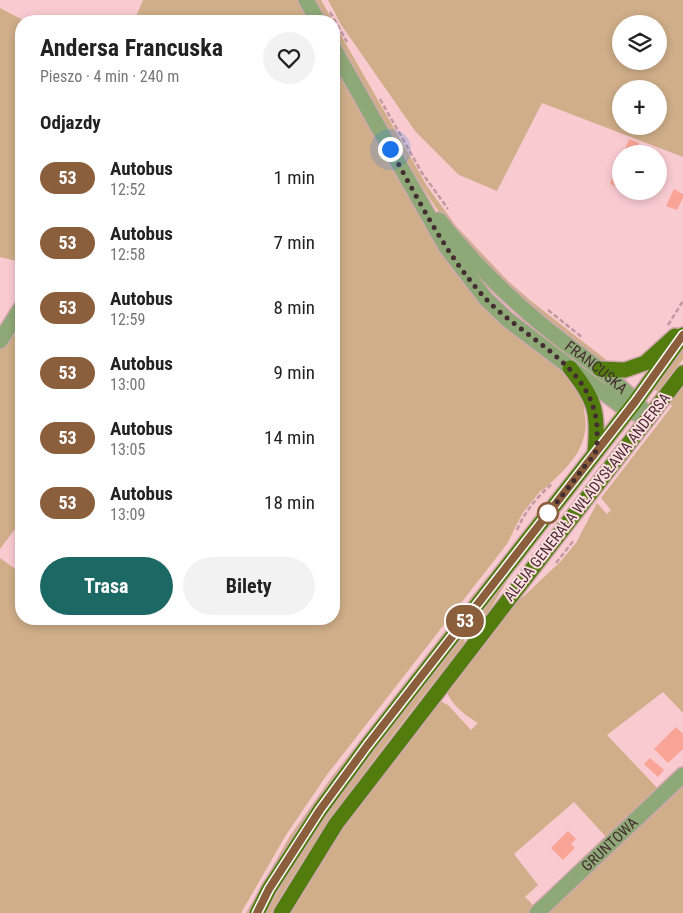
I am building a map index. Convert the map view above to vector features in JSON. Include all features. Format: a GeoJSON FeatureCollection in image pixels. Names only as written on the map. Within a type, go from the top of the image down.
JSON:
{"type":"FeatureCollection","features":[{"type":"Feature","properties":{"kind":"main road"},"geometry":{"type":"LineString","coordinates":[[600,369],[625,370],[645,363],[654,356],[676,327]]}},
{"type":"Feature","properties":{"kind":"main road","name":"ALEJA GENERAŁA WŁADYSŁAWA ANDERSA"},"geometry":{"type":"LineString","coordinates":[[257,913],[269,889],[320,810],[459,627],[632,406],[683,336]]}},
{"type":"Feature","properties":{"kind":"main road"},"geometry":{"type":"LineString","coordinates":[[570,368],[590,396],[596,412],[595,452]]}},
{"type":"Feature","properties":{"kind":"main road","name":"ALEJA GENERAŁA WŁADYSŁAWA ANDERSA"},"geometry":{"type":"LineString","coordinates":[[281,913],[336,824],[683,373]]}},
{"type":"Feature","properties":{"kind":"main road"},"geometry":{"type":"LineString","coordinates":[[459,627],[476,641]]}},
{"type":"Feature","properties":{"kind":"street"},"geometry":{"type":"LineString","coordinates":[[306,0],[315,15]]}},
{"type":"Feature","properties":{"kind":"street","name":"FRANCUSKA"},"geometry":{"type":"LineString","coordinates":[[340,60],[446,247],[486,299],[508,320],[570,368],[649,417]]}},
{"type":"Feature","properties":{"kind":"street","name":"FRANCUSKA"},"geometry":{"type":"LineString","coordinates":[[409,182],[450,234],[495,283],[542,324],[600,369],[632,406]]}},
{"type":"Feature","properties":{"kind":"street"},"geometry":{"type":"LineString","coordinates":[[0,340],[15,317]]}},
{"type":"Feature","properties":{"kind":"street","name":"GRUNTOWA"},"geometry":{"type":"LineString","coordinates":[[537,913],[683,775]]}},
{"type":"Feature","properties":{"kind":"path"},"geometry":{"type":"LineString","coordinates":[[328,7],[332,15]]}},
{"type":"Feature","properties":{"kind":"path"},"geometry":{"type":"LineString","coordinates":[[340,29],[349,45]]}},
{"type":"Feature","properties":{"kind":"path"},"geometry":{"type":"LineString","coordinates":[[378,96],[422,173],[449,210]]}},
{"type":"Feature","properties":{"kind":"path"},"geometry":{"type":"LineString","coordinates":[[676,327],[683,301]]}},
{"type":"Feature","properties":{"kind":"path"},"geometry":{"type":"LineString","coordinates":[[546,308],[588,342]]}},
{"type":"Feature","properties":{"kind":"shaded area"},"geometry":{"type":"Polygon","coordinates":[[[143,0],[297,0],[306,15],[137,15],[143,0]]]}},
{"type":"Feature","properties":{"kind":"shaded area"},"geometry":{"type":"Polygon","coordinates":[[[314,0],[321,0],[330,15],[323,15],[314,0]]]}},
{"type":"Feature","properties":{"kind":"shaded area"},"geometry":{"type":"Polygon","coordinates":[[[328,0],[683,0],[683,157],[667,151],[667,145],[652,145],[626,135],[667,135],[667,80],[612,80],[612,130],[542,103],[497,191],[459,175],[415,131],[342,26],[340,15],[336,15],[328,0]]]}},
{"type":"Feature","properties":{"kind":"shaded area"},"geometry":{"type":"Polygon","coordinates":[[[0,8],[15,16],[15,261],[0,257],[0,8]]]}},
{"type":"Feature","properties":{"kind":"shaded area"},"geometry":{"type":"Polygon","coordinates":[[[340,34],[427,186],[456,226],[508,281],[531,301],[609,362],[616,365],[601,361],[522,300],[453,230],[436,208],[399,151],[340,46],[340,34]]]}},
{"type":"Feature","properties":{"kind":"shaded area"},"geometry":{"type":"Polygon","coordinates":[[[340,75],[399,179],[501,323],[572,380],[590,407],[584,409],[585,429],[578,452],[573,460],[555,479],[541,490],[522,514],[507,544],[326,776],[286,835],[241,913],[0,913],[0,558],[15,569],[15,625],[340,625],[340,75]]]}},
{"type":"Feature","properties":{"kind":"shaded area"},"geometry":{"type":"Polygon","coordinates":[[[9,332],[15,336],[15,529],[0,549],[0,346],[9,332]]]}},
{"type":"Feature","properties":{"kind":"shaded area"},"geometry":{"type":"Polygon","coordinates":[[[683,350],[683,359],[658,392],[654,389],[683,350]]]}},
{"type":"Feature","properties":{"kind":"shaded area"},"geometry":{"type":"Polygon","coordinates":[[[683,386],[683,713],[663,692],[607,735],[661,792],[609,840],[574,802],[514,854],[538,885],[525,897],[537,909],[533,913],[290,913],[335,838],[438,700],[448,705],[471,730],[478,723],[460,710],[447,693],[520,597],[523,597],[561,561],[576,543],[597,503],[607,514],[611,510],[601,498],[672,406],[670,403],[683,386]]]}},
{"type":"Feature","properties":{"kind":"shaded area"},"geometry":{"type":"Polygon","coordinates":[[[510,574],[488,613],[474,631],[471,629],[471,625],[510,574]]]}},
{"type":"Feature","properties":{"kind":"shaded area"},"geometry":{"type":"Polygon","coordinates":[[[487,577],[488,578],[406,681],[487,577]]]}},
{"type":"Feature","properties":{"kind":"shaded area"},"geometry":{"type":"Polygon","coordinates":[[[463,638],[465,642],[388,741],[315,842],[271,913],[266,913],[308,840],[425,684],[463,638]]]}},
{"type":"Feature","properties":{"kind":"shaded area"},"geometry":{"type":"Polygon","coordinates":[[[380,715],[302,824],[274,868],[249,913],[246,913],[290,836],[331,778],[380,715]]]}},
{"type":"Feature","properties":{"kind":"shaded area"},"geometry":{"type":"Polygon","coordinates":[[[683,779],[683,913],[541,913],[683,779]]]}},
{"type":"Feature","properties":{"kind":"building"},"geometry":{"type":"Polygon","coordinates":[[[629,139],[639,143],[638,145],[627,145],[629,139]]]}},
{"type":"Feature","properties":{"kind":"building"},"geometry":{"type":"Polygon","coordinates":[[[674,189],[683,194],[677,210],[666,206],[674,189]]]}},
{"type":"Feature","properties":{"kind":"building"},"geometry":{"type":"Polygon","coordinates":[[[676,727],[683,734],[683,749],[668,763],[654,749],[676,727]]]}},
{"type":"Feature","properties":{"kind":"building"},"geometry":{"type":"Polygon","coordinates":[[[650,758],[664,770],[658,777],[644,764],[650,758]]]}},
{"type":"Feature","properties":{"kind":"building"},"geometry":{"type":"Polygon","coordinates":[[[568,831],[576,839],[571,844],[575,848],[563,860],[551,848],[568,831]]]}},
{"type":"Feature","properties":{"kind":"bus line","name":"53"},"geometry":{"type":"LineString","coordinates":[[257,913],[269,889],[320,810],[367,746],[635,402],[683,335]]}},
{"type":"Feature","properties":{"kind":"route"},"geometry":{"type":"LineString","coordinates":[[390,149],[446,247],[486,299],[508,320],[570,368],[590,396],[596,412],[595,452],[544,519],[548,513]]}}]}
